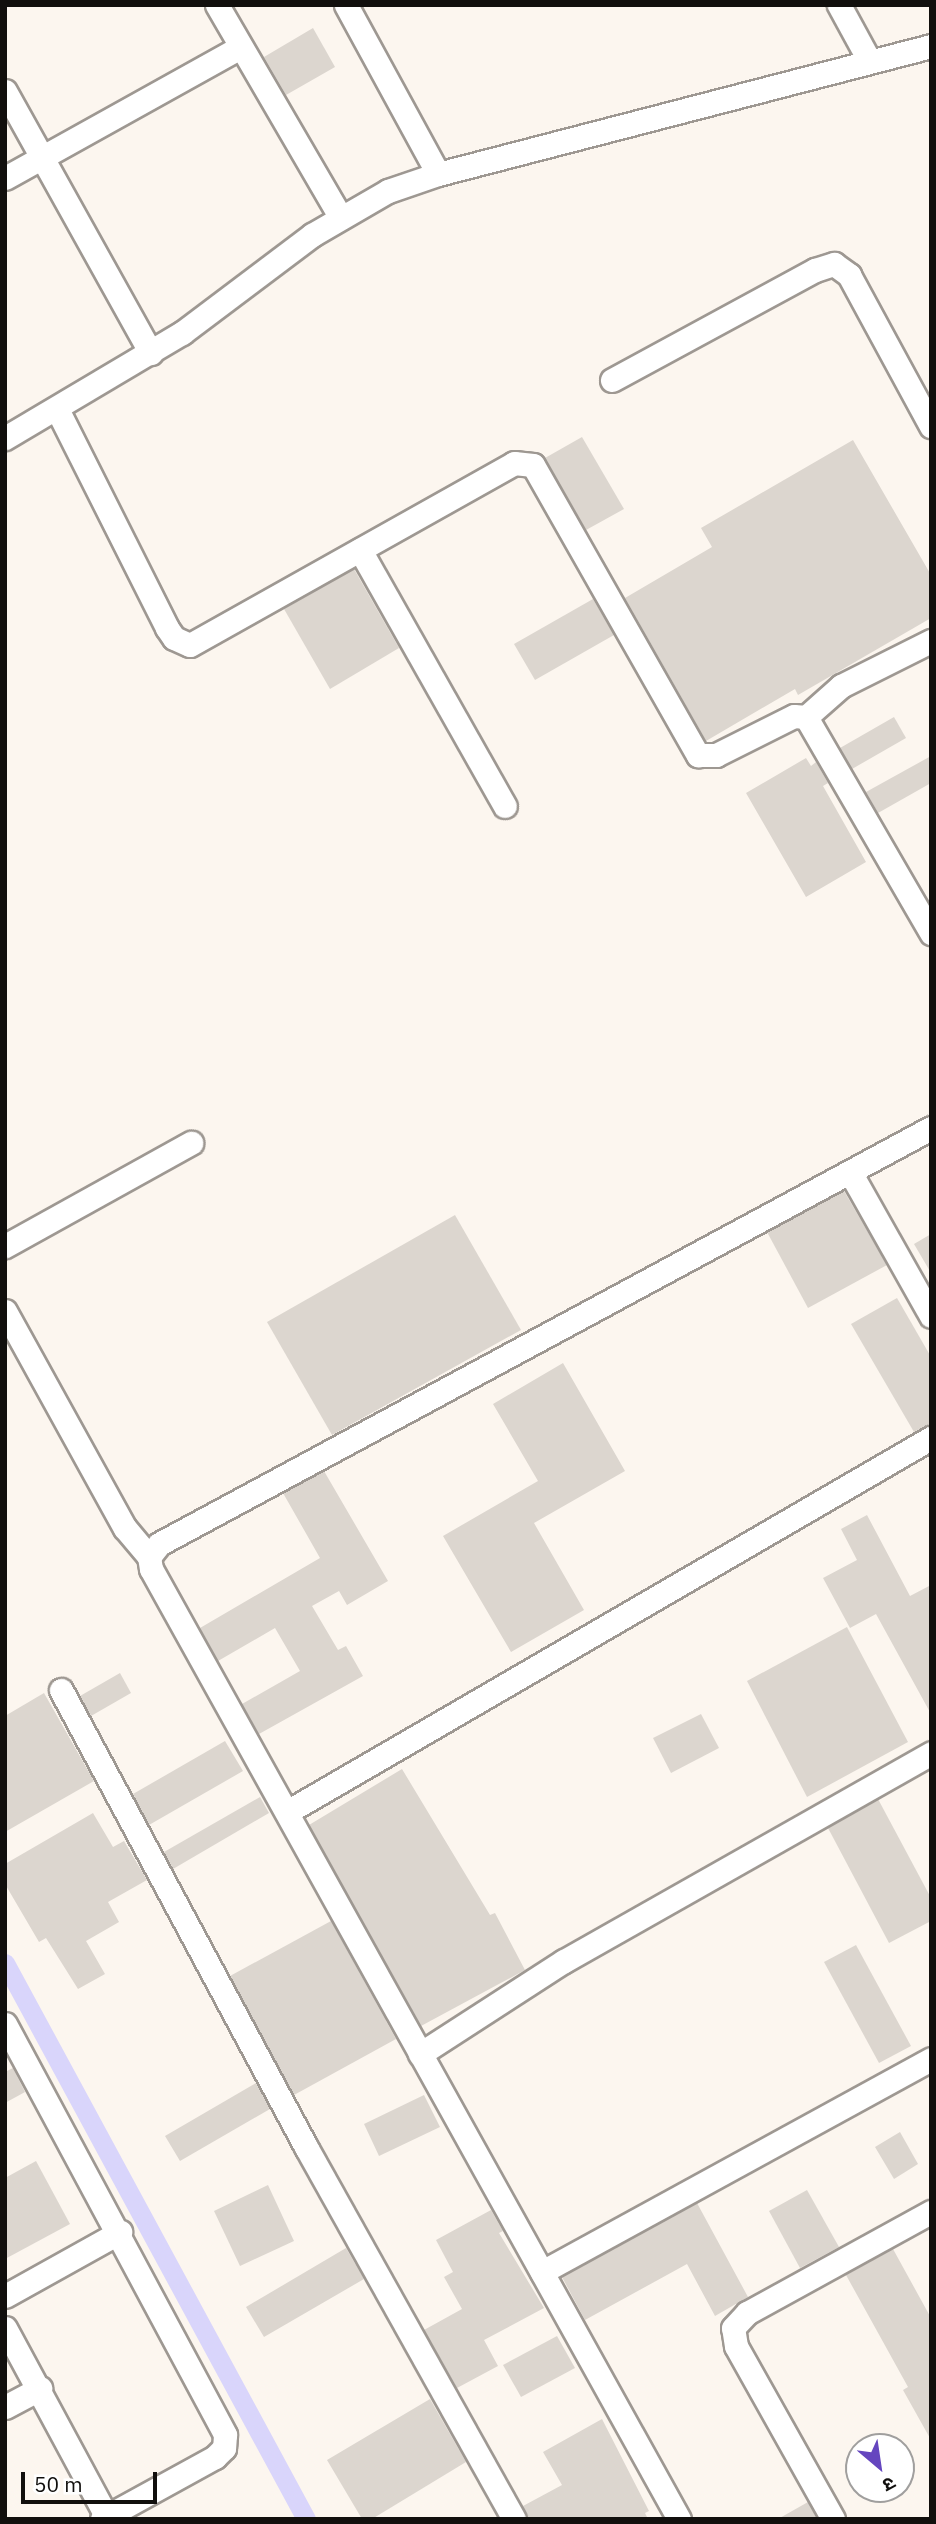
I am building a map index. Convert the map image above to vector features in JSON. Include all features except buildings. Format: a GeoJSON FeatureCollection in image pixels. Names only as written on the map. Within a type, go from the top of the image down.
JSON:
{"type":"FeatureCollection","features":[{"type":"Feature","properties":{"kind":"street"},"geometry":{"type":"LineString","coordinates":[[217,5],[340,216]]}},
{"type":"Feature","properties":{"kind":"street"},"geometry":{"type":"LineString","coordinates":[[346,5],[438,174]]}},
{"type":"Feature","properties":{"kind":"street"},"geometry":{"type":"LineString","coordinates":[[839,5],[869,60]]}},
{"type":"Feature","properties":{"kind":"street"},"geometry":{"type":"LineString","coordinates":[[5,439],[151,353],[340,216],[388,191],[438,174],[931,46]]}},
{"type":"Feature","properties":{"kind":"street"},"geometry":{"type":"LineString","coordinates":[[5,177],[240,47]]}},
{"type":"Feature","properties":{"kind":"street"},"geometry":{"type":"LineString","coordinates":[[6,95],[151,353]]}},
{"type":"Feature","properties":{"kind":"street"},"geometry":{"type":"LineString","coordinates":[[612,380],[815,270],[834,264],[849,275],[931,426]]}},
{"type":"Feature","properties":{"kind":"street"},"geometry":{"type":"LineString","coordinates":[[57,409],[167,628],[182,644],[199,642],[514,463],[527,462],[537,471],[698,755],[716,755],[794,716],[806,717],[841,686],[931,641]]}},
{"type":"Feature","properties":{"kind":"street"},"geometry":{"type":"LineString","coordinates":[[360,550],[505,806]]}},
{"type":"Feature","properties":{"kind":"street"},"geometry":{"type":"LineString","coordinates":[[806,717],[931,933]]}},
{"type":"Feature","properties":{"kind":"street"},"geometry":{"type":"LineString","coordinates":[[149,1557],[159,1544],[931,1128]]}},
{"type":"Feature","properties":{"kind":"street"},"geometry":{"type":"LineString","coordinates":[[5,1246],[191,1143]]}},
{"type":"Feature","properties":{"kind":"street"},"geometry":{"type":"LineString","coordinates":[[850,1172],[931,1316]]}},
{"type":"Feature","properties":{"kind":"street"},"geometry":{"type":"LineString","coordinates":[[5,1311],[125,1528],[149,1557],[151,1569],[679,2519]]}},
{"type":"Feature","properties":{"kind":"street"},"geometry":{"type":"LineString","coordinates":[[287,1811],[931,1438]]}},
{"type":"Feature","properties":{"kind":"street"},"geometry":{"type":"LineString","coordinates":[[61,1690],[306,2147],[514,2519]]}},
{"type":"Feature","properties":{"kind":"street"},"geometry":{"type":"LineString","coordinates":[[420,2054],[564,1961],[931,1753]]}},
{"type":"Feature","properties":{"kind":"street"},"geometry":{"type":"LineString","coordinates":[[5,2328],[40,2388],[105,2518],[215,2457],[224,2448],[225,2435],[120,2232],[6,2027]]}},
{"type":"Feature","properties":{"kind":"street"},"geometry":{"type":"LineString","coordinates":[[542,2272],[931,2059]]}},
{"type":"Feature","properties":{"kind":"street"},"geometry":{"type":"LineString","coordinates":[[832,2519],[736,2346],[733,2328],[747,2313],[931,2212]]}},
{"type":"Feature","properties":{"kind":"street"},"geometry":{"type":"LineString","coordinates":[[5,2296],[120,2232]]}},
{"type":"Feature","properties":{"kind":"street"},"geometry":{"type":"LineString","coordinates":[[5,2407],[40,2388]]}},
{"type":"Feature","properties":{"kind":"waterway"},"geometry":{"type":"LineString","coordinates":[[5,1963],[306,2519]]}}]}
